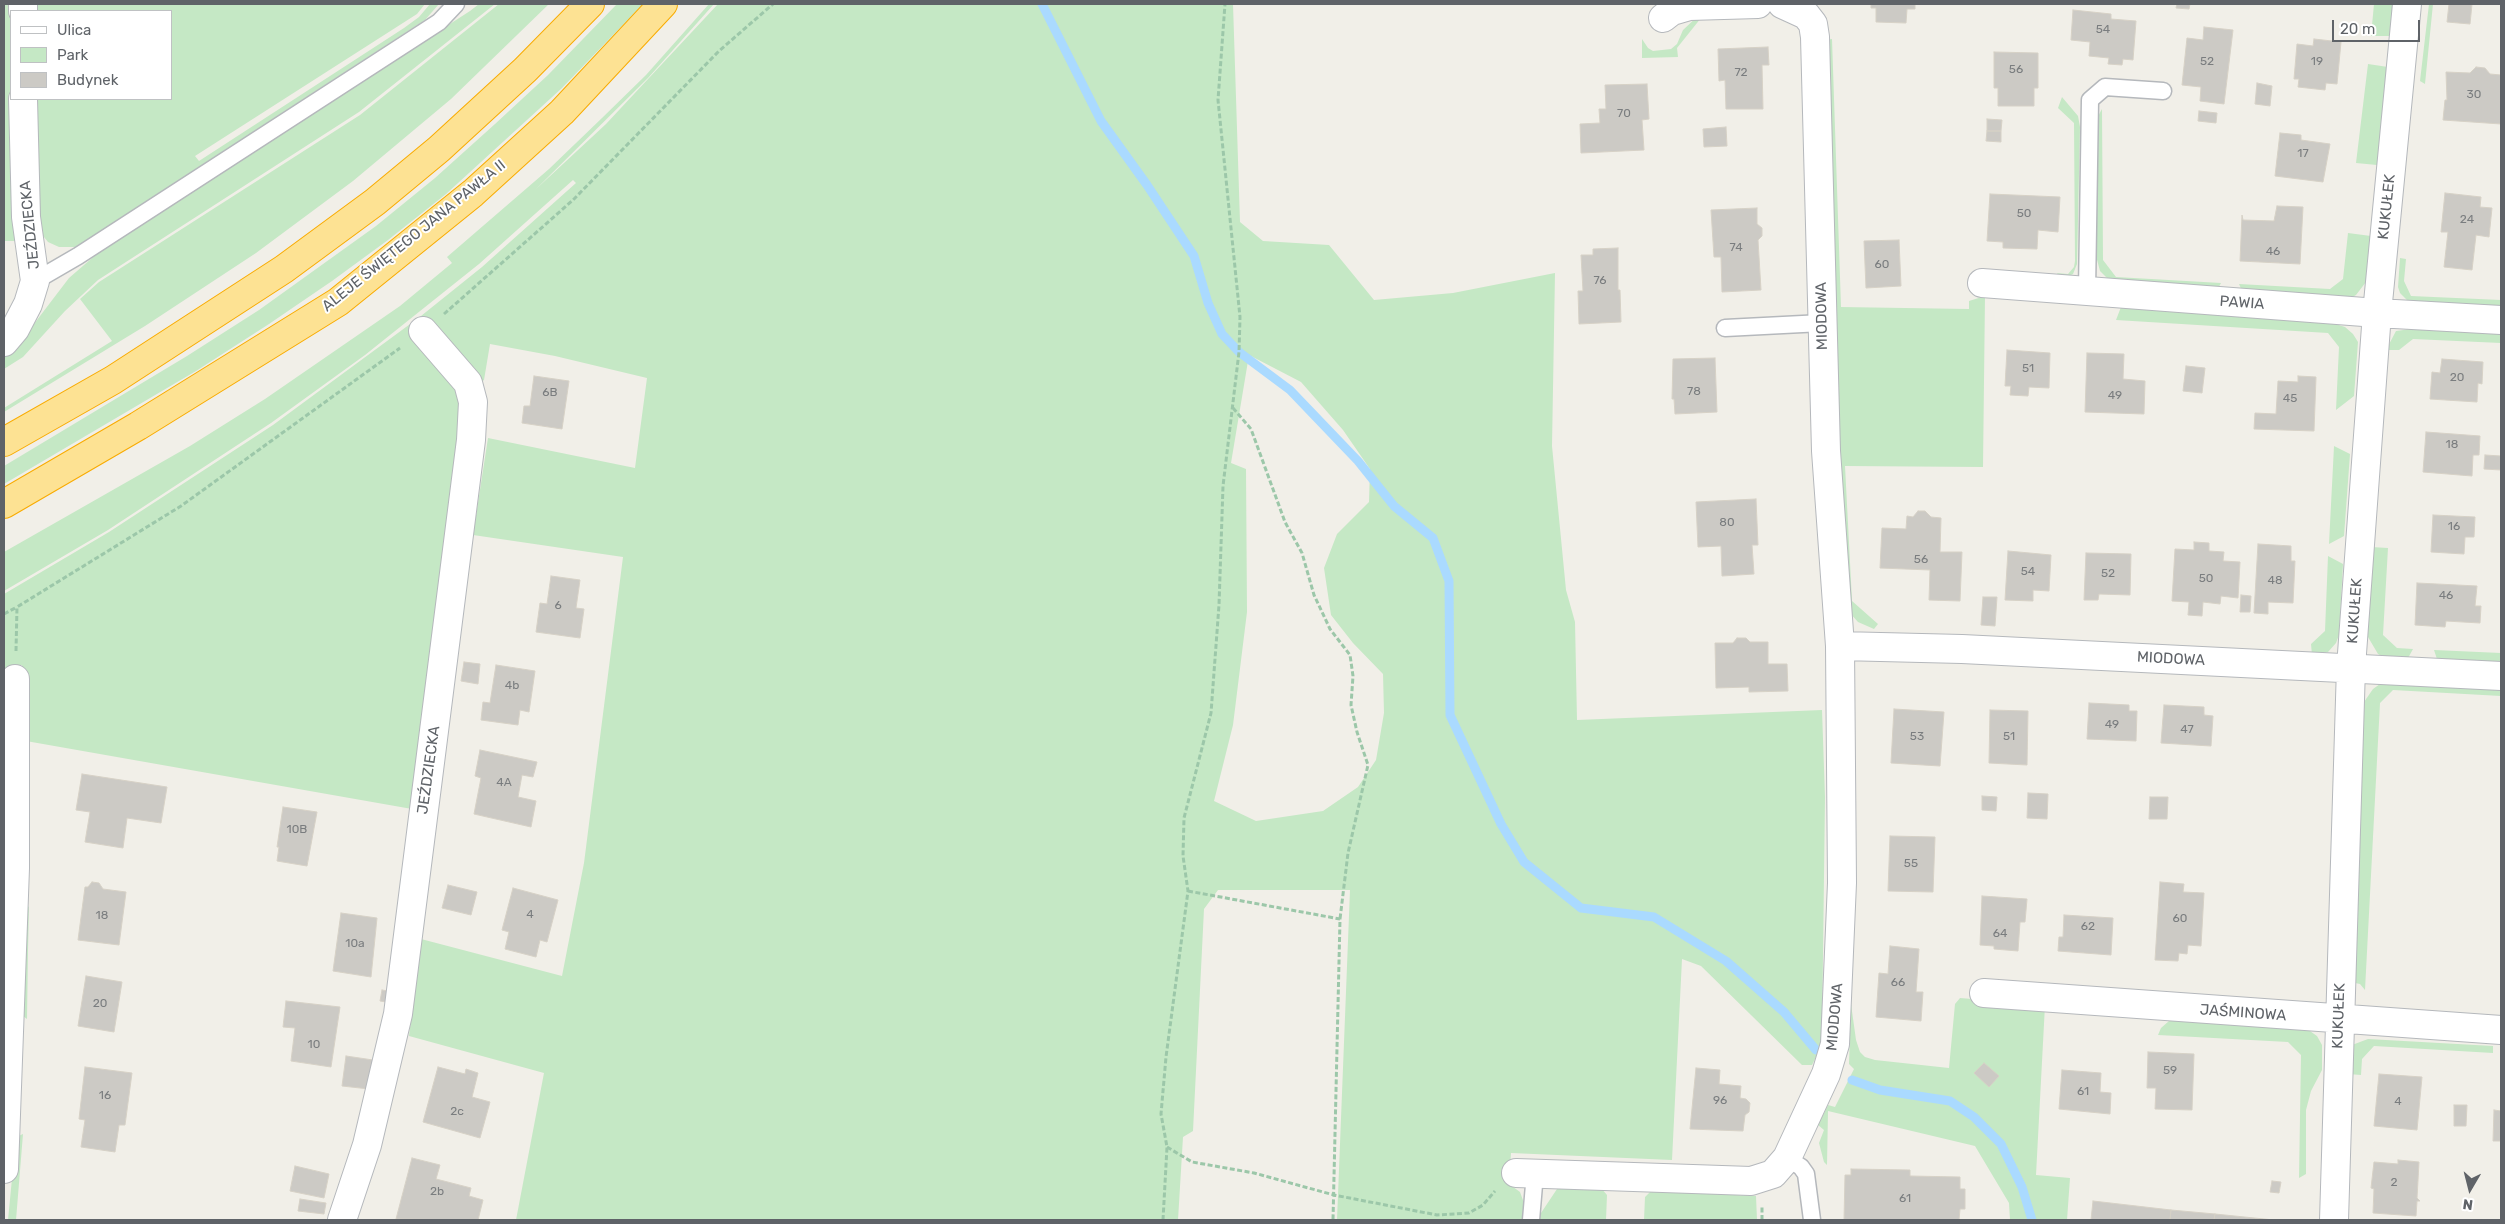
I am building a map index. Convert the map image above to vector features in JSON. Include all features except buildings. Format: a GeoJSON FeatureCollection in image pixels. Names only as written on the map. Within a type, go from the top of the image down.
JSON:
{"type":"FeatureCollection","features":[{"type":"Feature","properties":{"kind":"highway"},"geometry":{"type":"LineString","coordinates":[[4,442],[113,380],[284,269],[375,202],[440,149],[525,70],[590,4]]}},
{"type":"Feature","properties":{"kind":"highway","name":"ALEJE ŚWIĘTEGO JANA PAWŁA II"},"geometry":{"type":"LineString","coordinates":[[4,504],[138,426],[338,302],[473,193],[562,112],[663,4]]}},
{"type":"Feature","properties":{"kind":"street"},"geometry":{"type":"LineString","coordinates":[[1663,18],[1672,11],[1689,6],[1758,4]]}},
{"type":"Feature","properties":{"kind":"street","name":"MIODOWA"},"geometry":{"type":"LineString","coordinates":[[1526,1173],[1751,1181],[1773,1174],[1787,1158],[1826,1074],[1835,1044],[1842,883],[1840,646],[1826,451],[1816,36],[1813,24],[1806,15],[1782,4]]}},
{"type":"Feature","properties":{"kind":"street","name":"KUKUŁEK"},"geometry":{"type":"LineString","coordinates":[[2334,1220],[2338,1020],[2351,667],[2377,313],[2408,4]]}},
{"type":"Feature","properties":{"kind":"street","name":"JEŹDZIECKA"},"geometry":{"type":"LineString","coordinates":[[4,342],[15,329],[24,312],[36,281],[26,217],[23,100]]}},
{"type":"Feature","properties":{"kind":"street","name":"PAWIA"},"geometry":{"type":"LineString","coordinates":[[1982,284],[2377,313],[2501,320]]}},
{"type":"Feature","properties":{"kind":"street","name":"JEŹDZIECKA"},"geometry":{"type":"LineString","coordinates":[[342,1220],[367,1145],[398,1014],[472,440],[473,402],[468,382],[423,331]]}},
{"type":"Feature","properties":{"kind":"street","name":"MIODOWA"},"geometry":{"type":"LineString","coordinates":[[1840,646],[2351,667],[2501,676]]}},
{"type":"Feature","properties":{"kind":"street"},"geometry":{"type":"LineString","coordinates":[[4,1169],[15,868],[16,679]]}},
{"type":"Feature","properties":{"kind":"street","name":"JAŚMINOWA"},"geometry":{"type":"LineString","coordinates":[[1984,993],[2338,1020],[2501,1030]]}},
{"type":"Feature","properties":{"kind":"lane"},"geometry":{"type":"LineString","coordinates":[[36,281],[78,256],[439,22],[456,4]]}},
{"type":"Feature","properties":{"kind":"lane"},"geometry":{"type":"LineString","coordinates":[[2087,291],[2090,100],[2105,87],[2163,91]]}},
{"type":"Feature","properties":{"kind":"lane"},"geometry":{"type":"LineString","coordinates":[[1725,328],[1822,324]]}},
{"type":"Feature","properties":{"kind":"lane"},"geometry":{"type":"LineString","coordinates":[[1787,1158],[1801,1167],[1806,1174],[1812,1220]]}},
{"type":"Feature","properties":{"kind":"lane"},"geometry":{"type":"LineString","coordinates":[[1526,1173],[1531,1220]]}},
{"type":"Feature","properties":{"kind":"path"},"geometry":{"type":"LineString","coordinates":[[4,614],[181,506],[423,331],[469,293],[573,200],[719,51],[773,4]]}},
{"type":"Feature","properties":{"kind":"path"},"geometry":{"type":"LineString","coordinates":[[1163,1220],[1167,1147],[1161,1114],[1166,1057],[1188,891],[1183,856],[1184,818],[1211,713],[1220,605],[1223,486],[1233,408],[1240,317],[1218,100],[1225,4]]}},
{"type":"Feature","properties":{"kind":"path"},"geometry":{"type":"LineString","coordinates":[[1233,408],[1251,429],[1285,522],[1302,553],[1314,595],[1330,628],[1350,655],[1353,676],[1351,705],[1357,732],[1368,765],[1348,853],[1340,919],[1333,1220]]}},
{"type":"Feature","properties":{"kind":"path"},"geometry":{"type":"LineString","coordinates":[[16,679],[18,607]]}},
{"type":"Feature","properties":{"kind":"path"},"geometry":{"type":"LineString","coordinates":[[1188,891],[1340,919]]}},
{"type":"Feature","properties":{"kind":"path"},"geometry":{"type":"LineString","coordinates":[[1167,1147],[1192,1162],[1254,1173],[1334,1195],[1437,1215],[1469,1213],[1493,1195],[1503,1179],[1526,1173]]}},
{"type":"Feature","properties":{"kind":"path"},"geometry":{"type":"LineString","coordinates":[[1437,1215],[1441,1220]]}},
{"type":"Feature","properties":{"kind":"green space"},"geometry":{"type":"Polygon","coordinates":[[[4,4],[13,4],[13,10],[10,10],[10,100],[17,241],[4,241],[4,4]]]}},
{"type":"Feature","properties":{"kind":"green space"},"geometry":{"type":"Polygon","coordinates":[[[32,4],[425,4],[417,14],[195,156],[199,161],[404,28],[419,17],[430,4],[439,4],[425,20],[75,247],[59,247],[48,242],[40,232],[33,100],[172,100],[172,10],[32,10],[32,4]]]}},
{"type":"Feature","properties":{"kind":"green space"},"geometry":{"type":"Polygon","coordinates":[[[479,4],[495,4],[359,112],[98,280],[65,311],[23,357],[4,369],[4,356],[24,337],[69,278],[106,246],[479,4]]]}},
{"type":"Feature","properties":{"kind":"green space"},"geometry":{"type":"Polygon","coordinates":[[[499,4],[549,4],[451,99],[353,181],[256,253],[145,326],[4,412],[4,408],[112,341],[80,299],[99,282],[360,115],[499,4]]]}},
{"type":"Feature","properties":{"kind":"green space"},"geometry":{"type":"Polygon","coordinates":[[[617,4],[643,4],[562,88],[446,194],[388,240],[269,324],[196,371],[4,484],[4,466],[187,356],[259,310],[376,226],[435,178],[495,124],[548,75],[617,4]]]}},
{"type":"Feature","properties":{"kind":"green space"},"geometry":{"type":"Polygon","coordinates":[[[709,4],[714,4],[648,78],[535,190],[606,124],[718,4],[1233,4],[1240,222],[1263,241],[1329,245],[1374,300],[1453,293],[1555,273],[1552,446],[1566,590],[1575,622],[1577,720],[1822,710],[1825,797],[1822,1034],[1820,1049],[1812,1065],[1802,1065],[1701,966],[1682,959],[1672,1160],[1511,1153],[1509,1184],[1520,1192],[1524,1203],[1522,1220],[1337,1220],[1350,890],[1218,890],[1204,909],[1193,1131],[1183,1137],[1178,1220],[516,1220],[544,1073],[409,1036],[421,939],[562,976],[584,863],[623,557],[473,535],[488,438],[635,468],[647,378],[555,356],[490,344],[484,380],[463,395],[412,809],[26,741],[22,665],[7,667],[7,680],[4,685],[4,594],[109,532],[273,425],[421,316],[482,267],[576,183],[573,180],[479,264],[365,355],[271,423],[108,530],[4,591],[4,552],[190,446],[265,399],[400,306],[452,263],[447,257],[549,169],[646,75],[709,4]],[[1249,355],[1231,463],[1246,469],[1247,612],[1233,725],[1214,801],[1256,821],[1323,811],[1358,787],[1376,760],[1384,713],[1383,674],[1353,643],[1331,615],[1324,568],[1337,534],[1369,502],[1370,469],[1343,430],[1301,382],[1249,355]]]}},
{"type":"Feature","properties":{"kind":"green space"},"geometry":{"type":"Polygon","coordinates":[[[2374,4],[2395,4],[2391,36],[2371,36],[2374,4]]]}},
{"type":"Feature","properties":{"kind":"green space"},"geometry":{"type":"Polygon","coordinates":[[[2429,4],[2433,4],[2425,84],[2420,81],[2429,4]]]}},
{"type":"Feature","properties":{"kind":"green space"},"geometry":{"type":"Polygon","coordinates":[[[1699,15],[1701,18],[1677,48],[1678,57],[1642,58],[1642,39],[1648,48],[1653,51],[1671,49],[1677,44],[1683,30],[1699,15]]]}},
{"type":"Feature","properties":{"kind":"green space"},"geometry":{"type":"Polygon","coordinates":[[[1832,39],[1841,307],[1969,309],[1969,301],[1985,296],[1983,467],[1845,466],[1852,601],[1878,624],[1874,629],[1858,622],[1849,612],[1845,600],[1825,40],[1832,39]]]}},
{"type":"Feature","properties":{"kind":"green space"},"geometry":{"type":"Polygon","coordinates":[[[2368,64],[2388,67],[2377,165],[2356,163],[2368,64]]]}},
{"type":"Feature","properties":{"kind":"green space"},"geometry":{"type":"Polygon","coordinates":[[[2062,97],[2078,116],[2080,127],[2077,264],[2073,274],[2069,276],[2059,276],[2057,273],[2068,274],[2074,267],[2075,261],[2074,123],[2058,108],[2062,97]]]}},
{"type":"Feature","properties":{"kind":"green space"},"geometry":{"type":"Polygon","coordinates":[[[2102,109],[2103,260],[2116,277],[2221,283],[2216,292],[2121,284],[2108,279],[2100,271],[2095,252],[2097,118],[2102,109]]]}},
{"type":"Feature","properties":{"kind":"green space"},"geometry":{"type":"Polygon","coordinates":[[[2348,233],[2371,236],[2366,282],[2356,295],[2349,299],[2243,293],[2239,284],[2330,289],[2343,279],[2348,233]]]}},
{"type":"Feature","properties":{"kind":"green space"},"geometry":{"type":"Polygon","coordinates":[[[2400,258],[2406,259],[2404,281],[2411,296],[2501,300],[2501,311],[2407,300],[2400,293],[2398,287],[2400,258]]]}},
{"type":"Feature","properties":{"kind":"green space"},"geometry":{"type":"Polygon","coordinates":[[[2121,307],[2329,322],[2345,327],[2358,342],[2354,396],[2336,410],[2339,347],[2328,333],[2116,320],[2121,307]]]}},
{"type":"Feature","properties":{"kind":"green space"},"geometry":{"type":"Polygon","coordinates":[[[2411,329],[2501,333],[2501,343],[2413,339],[2399,350],[2386,350],[2396,331],[2411,329]]]}},
{"type":"Feature","properties":{"kind":"green space"},"geometry":{"type":"Polygon","coordinates":[[[2334,446],[2350,454],[2344,536],[2329,544],[2334,446]]]}},
{"type":"Feature","properties":{"kind":"green space"},"geometry":{"type":"Polygon","coordinates":[[[2371,547],[2388,548],[2383,635],[2397,648],[2413,649],[2407,660],[2385,658],[2378,654],[2368,637],[2366,629],[2371,547]]]}},
{"type":"Feature","properties":{"kind":"green space"},"geometry":{"type":"Polygon","coordinates":[[[2328,556],[2343,564],[2339,635],[2336,643],[2328,652],[2312,655],[2311,644],[2325,631],[2328,556]]]}},
{"type":"Feature","properties":{"kind":"green space"},"geometry":{"type":"Polygon","coordinates":[[[2434,650],[2501,653],[2501,665],[2438,662],[2434,650]]]}},
{"type":"Feature","properties":{"kind":"green space"},"geometry":{"type":"Polygon","coordinates":[[[2388,682],[2501,688],[2501,696],[2393,690],[2380,703],[2365,990],[2360,984],[2350,982],[2364,702],[2373,689],[2380,684],[2388,682]]]}},
{"type":"Feature","properties":{"kind":"green space"},"geometry":{"type":"Polygon","coordinates":[[[29,906],[27,1019],[19,1013],[23,915],[29,906]]]}},
{"type":"Feature","properties":{"kind":"green space"},"geometry":{"type":"Polygon","coordinates":[[[1960,998],[2045,1005],[2036,1175],[2070,1178],[2067,1220],[2010,1220],[2009,1203],[1975,1146],[1828,1111],[1827,1165],[1824,1162],[1819,1143],[1824,1130],[1818,1125],[1828,1105],[1835,1107],[1854,1069],[1849,1064],[1851,1004],[1856,1040],[1860,1052],[1865,1057],[1875,1060],[1949,1068],[1955,1004],[1960,998]]]}},
{"type":"Feature","properties":{"kind":"green space"},"geometry":{"type":"Polygon","coordinates":[[[2198,1019],[2307,1029],[2317,1036],[2322,1045],[2322,1070],[2311,1091],[2306,1110],[2306,1174],[2299,1178],[2301,1055],[2288,1042],[2158,1035],[2161,1028],[2169,1021],[2198,1019]]]}},
{"type":"Feature","properties":{"kind":"green space"},"geometry":{"type":"Polygon","coordinates":[[[2368,1039],[2493,1046],[2493,1053],[2374,1046],[2362,1059],[2361,1075],[2348,1074],[2352,1045],[2368,1039]]]}},
{"type":"Feature","properties":{"kind":"green space"},"geometry":{"type":"Polygon","coordinates":[[[23,1134],[16,1220],[8,1220],[16,1137],[23,1134]]]}},
{"type":"Feature","properties":{"kind":"green space"},"geometry":{"type":"Polygon","coordinates":[[[1559,1186],[1601,1188],[1607,1195],[1606,1220],[1539,1220],[1541,1213],[1559,1186]]]}},
{"type":"Feature","properties":{"kind":"green space"},"geometry":{"type":"Polygon","coordinates":[[[1651,1191],[1756,1196],[1757,1220],[1644,1220],[1645,1197],[1651,1191]]]}},
{"type":"Feature","properties":{"kind":"waterway"},"geometry":{"type":"LineString","coordinates":[[1042,4],[1101,121],[1147,185],[1194,256],[1208,303],[1222,334],[1239,352],[1290,390],[1358,461],[1394,506],[1433,538],[1449,581],[1450,715],[1501,824],[1524,862],[1581,908],[1654,917],[1726,961],[1784,1012],[1816,1050]]}},
{"type":"Feature","properties":{"kind":"waterway"},"geometry":{"type":"LineString","coordinates":[[1852,1080],[1880,1090],[1950,1101],[1974,1117],[2001,1144],[2022,1187],[2032,1220]]}}]}
